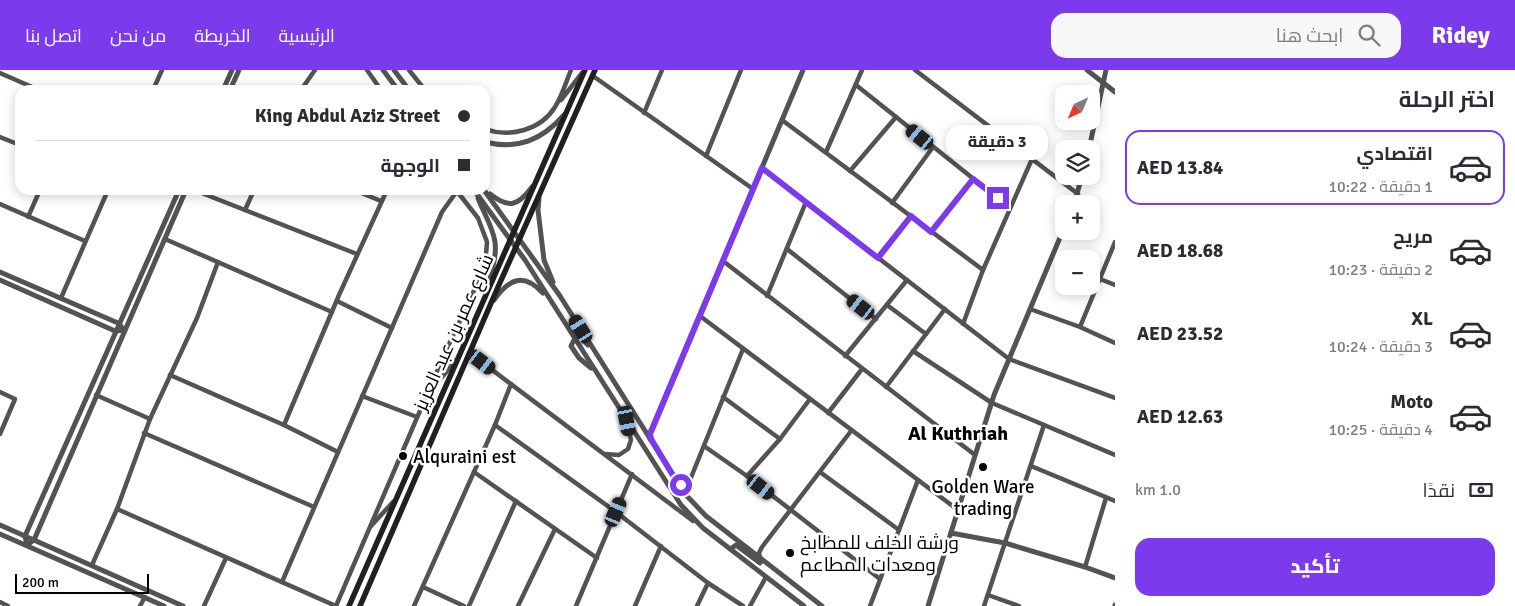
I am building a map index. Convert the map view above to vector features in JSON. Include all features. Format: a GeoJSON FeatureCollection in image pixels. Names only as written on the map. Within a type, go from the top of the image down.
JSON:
{"type":"FeatureCollection","features":[{"type":"Feature","properties":{"kind":"main road"},"geometry":{"type":"LineString","coordinates":[[360,606],[594,73],[589,73],[586,70]]}},
{"type":"Feature","properties":{"kind":"main road","name":"شارع عمر بن عبد العزيز"},"geometry":{"type":"LineString","coordinates":[[349,606],[586,70]]}},
{"type":"Feature","properties":{"kind":"street"},"geometry":{"type":"LineString","coordinates":[[156,85],[162,70]]}},
{"type":"Feature","properties":{"kind":"street"},"geometry":{"type":"LineString","coordinates":[[225,85],[232,70]]}},
{"type":"Feature","properties":{"kind":"street"},"geometry":{"type":"LineString","coordinates":[[232,85],[239,70]]}},
{"type":"Feature","properties":{"kind":"street"},"geometry":{"type":"LineString","coordinates":[[305,85],[316,70]]}},
{"type":"Feature","properties":{"kind":"street"},"geometry":{"type":"LineString","coordinates":[[366,70],[377,85]]}},
{"type":"Feature","properties":{"kind":"street"},"geometry":{"type":"LineString","coordinates":[[383,70],[394,85]]}},
{"type":"Feature","properties":{"kind":"street"},"geometry":{"type":"LineString","coordinates":[[394,70],[405,85]]}},
{"type":"Feature","properties":{"kind":"street"},"geometry":{"type":"LineString","coordinates":[[409,70],[421,85]]}},
{"type":"Feature","properties":{"kind":"street"},"geometry":{"type":"LineString","coordinates":[[556,106],[571,70]]}},
{"type":"Feature","properties":{"kind":"street"},"geometry":{"type":"LineString","coordinates":[[490,130],[502,133],[525,130],[539,123],[551,113],[586,70]]}},
{"type":"Feature","properties":{"kind":"street"},"geometry":{"type":"LineString","coordinates":[[644,113],[662,70]]}},
{"type":"Feature","properties":{"kind":"street"},"geometry":{"type":"LineString","coordinates":[[706,156],[741,70]]}},
{"type":"Feature","properties":{"kind":"street"},"geometry":{"type":"LineString","coordinates":[[651,439],[650,434],[655,421],[803,70]]}},
{"type":"Feature","properties":{"kind":"street"},"geometry":{"type":"LineString","coordinates":[[826,152],[862,70]]}},
{"type":"Feature","properties":{"kind":"street"},"geometry":{"type":"LineString","coordinates":[[915,70],[1078,194],[1080,185]]}},
{"type":"Feature","properties":{"kind":"street"},"geometry":{"type":"LineString","coordinates":[[1087,70],[1115,92]]}},
{"type":"Feature","properties":{"kind":"street"},"geometry":{"type":"LineString","coordinates":[[1091,140],[1106,70]]}},
{"type":"Feature","properties":{"kind":"street"},"geometry":{"type":"LineString","coordinates":[[0,73],[28,85]]}},
{"type":"Feature","properties":{"kind":"street"},"geometry":{"type":"LineString","coordinates":[[594,73],[644,113],[753,189]]}},
{"type":"Feature","properties":{"kind":"street"},"geometry":{"type":"LineString","coordinates":[[856,85],[1010,208]]}},
{"type":"Feature","properties":{"kind":"street"},"geometry":{"type":"LineString","coordinates":[[490,143],[508,145],[534,139],[552,128],[567,111]]}},
{"type":"Feature","properties":{"kind":"street"},"geometry":{"type":"LineString","coordinates":[[850,171],[896,117]]}},
{"type":"Feature","properties":{"kind":"street"},"geometry":{"type":"LineString","coordinates":[[782,120],[983,270]]}},
{"type":"Feature","properties":{"kind":"street"},"geometry":{"type":"LineString","coordinates":[[0,137],[15,143]]}},
{"type":"Feature","properties":{"kind":"street"},"geometry":{"type":"LineString","coordinates":[[892,202],[933,147]]}},
{"type":"Feature","properties":{"kind":"street"},"geometry":{"type":"LineString","coordinates":[[963,324],[983,270],[1032,159]]}},
{"type":"Feature","properties":{"kind":"street"},"geometry":{"type":"LineString","coordinates":[[762,168],[1009,359],[1115,398]]}},
{"type":"Feature","properties":{"kind":"street"},"geometry":{"type":"LineString","coordinates":[[931,232],[973,179]]}},
{"type":"Feature","properties":{"kind":"street"},"geometry":{"type":"LineString","coordinates":[[490,194],[498,200],[510,204],[518,202],[524,198],[535,182]]}},
{"type":"Feature","properties":{"kind":"street"},"geometry":{"type":"LineString","coordinates":[[28,217],[38,195]]}},
{"type":"Feature","properties":{"kind":"street"},"geometry":{"type":"LineString","coordinates":[[61,298],[106,195]]}},
{"type":"Feature","properties":{"kind":"street"},"geometry":{"type":"LineString","coordinates":[[26,545],[25,536],[176,195]]}},
{"type":"Feature","properties":{"kind":"street"},"geometry":{"type":"LineString","coordinates":[[26,545],[34,540],[184,195]]}},
{"type":"Feature","properties":{"kind":"street"},"geometry":{"type":"LineString","coordinates":[[207,195],[357,254]]}},
{"type":"Feature","properties":{"kind":"street"},"geometry":{"type":"LineString","coordinates":[[245,210],[252,195]]}},
{"type":"Feature","properties":{"kind":"street"},"geometry":{"type":"LineString","coordinates":[[366,195],[381,201]]}},
{"type":"Feature","properties":{"kind":"street"},"geometry":{"type":"LineString","coordinates":[[284,425],[384,195]]}},
{"type":"Feature","properties":{"kind":"street"},"geometry":{"type":"LineString","coordinates":[[282,582],[442,212],[454,195]]}},
{"type":"Feature","properties":{"kind":"street"},"geometry":{"type":"LineString","coordinates":[[117,509],[336,606],[417,417],[485,267],[487,242],[478,218],[461,195]]}},
{"type":"Feature","properties":{"kind":"street"},"geometry":{"type":"LineString","coordinates":[[476,195],[491,227],[495,241],[495,256],[485,298]]}},
{"type":"Feature","properties":{"kind":"street"},"geometry":{"type":"LineString","coordinates":[[478,195],[511,239],[674,496],[703,528]]}},
{"type":"Feature","properties":{"kind":"street"},"geometry":{"type":"LineString","coordinates":[[488,195],[560,296],[685,494],[706,516],[822,606]]}},
{"type":"Feature","properties":{"kind":"street"},"geometry":{"type":"LineString","coordinates":[[540,196],[538,210],[544,260],[560,296]]}},
{"type":"Feature","properties":{"kind":"street"},"geometry":{"type":"LineString","coordinates":[[767,296],[806,202]]}},
{"type":"Feature","properties":{"kind":"street"},"geometry":{"type":"LineString","coordinates":[[0,204],[85,241]]}},
{"type":"Feature","properties":{"kind":"street"},"geometry":{"type":"LineString","coordinates":[[878,258],[911,216]]}},
{"type":"Feature","properties":{"kind":"street"},"geometry":{"type":"LineString","coordinates":[[165,239],[332,312]]}},
{"type":"Feature","properties":{"kind":"street"},"geometry":{"type":"LineString","coordinates":[[928,606],[992,403],[1059,240]]}},
{"type":"Feature","properties":{"kind":"street"},"geometry":{"type":"LineString","coordinates":[[1115,243],[1100,278],[1115,285]]}},
{"type":"Feature","properties":{"kind":"street"},"geometry":{"type":"LineString","coordinates":[[787,249],[876,318]]}},
{"type":"Feature","properties":{"kind":"street"},"geometry":{"type":"LineString","coordinates":[[723,261],[976,455]]}},
{"type":"Feature","properties":{"kind":"street"},"geometry":{"type":"LineString","coordinates":[[92,565],[117,509],[144,433],[197,318],[218,262]]}},
{"type":"Feature","properties":{"kind":"street"},"geometry":{"type":"LineString","coordinates":[[0,272],[118,323],[124,330]]}},
{"type":"Feature","properties":{"kind":"street"},"geometry":{"type":"LineString","coordinates":[[0,280],[115,331],[124,330]]}},
{"type":"Feature","properties":{"kind":"street"},"geometry":{"type":"LineString","coordinates":[[494,300],[506,286],[521,280],[535,285],[549,299]]}},
{"type":"Feature","properties":{"kind":"street"},"geometry":{"type":"LineString","coordinates":[[846,356],[907,280]]}},
{"type":"Feature","properties":{"kind":"street"},"geometry":{"type":"LineString","coordinates":[[1080,327],[1093,295]]}},
{"type":"Feature","properties":{"kind":"street"},"geometry":{"type":"LineString","coordinates":[[337,301],[392,328]]}},
{"type":"Feature","properties":{"kind":"street"},"geometry":{"type":"LineString","coordinates":[[887,304],[926,334]]}},
{"type":"Feature","properties":{"kind":"street"},"geometry":{"type":"LineString","coordinates":[[886,387],[945,309]]}},
{"type":"Feature","properties":{"kind":"street"},"geometry":{"type":"LineString","coordinates":[[1030,309],[1080,327],[1115,343]]}},
{"type":"Feature","properties":{"kind":"street"},"geometry":{"type":"LineString","coordinates":[[700,316],[958,510]]}},
{"type":"Feature","properties":{"kind":"street"},"geometry":{"type":"LineString","coordinates":[[575,339],[578,338],[585,342],[608,378],[622,395]]}},
{"type":"Feature","properties":{"kind":"street"},"geometry":{"type":"LineString","coordinates":[[685,494],[743,349]]}},
{"type":"Feature","properties":{"kind":"street"},"geometry":{"type":"LineString","coordinates":[[913,351],[992,403],[1115,454]]}},
{"type":"Feature","properties":{"kind":"street"},"geometry":{"type":"LineString","coordinates":[[470,354],[632,474],[804,606]]}},
{"type":"Feature","properties":{"kind":"street"},"geometry":{"type":"LineString","coordinates":[[429,390],[444,376],[459,356]]}},
{"type":"Feature","properties":{"kind":"street"},"geometry":{"type":"LineString","coordinates":[[828,413],[862,369]]}},
{"type":"Feature","properties":{"kind":"street"},"geometry":{"type":"LineString","coordinates":[[170,376],[284,425],[338,452]]}},
{"type":"Feature","properties":{"kind":"street"},"geometry":{"type":"LineString","coordinates":[[414,606],[495,425],[511,384]]}},
{"type":"Feature","properties":{"kind":"street"},"geometry":{"type":"LineString","coordinates":[[0,392],[15,399],[0,434]]}},
{"type":"Feature","properties":{"kind":"street"},"geometry":{"type":"LineString","coordinates":[[96,395],[150,419]]}},
{"type":"Feature","properties":{"kind":"street"},"geometry":{"type":"LineString","coordinates":[[362,396],[417,417]]}},
{"type":"Feature","properties":{"kind":"street"},"geometry":{"type":"LineString","coordinates":[[723,397],[780,439]]}},
{"type":"Feature","properties":{"kind":"street"},"geometry":{"type":"LineString","coordinates":[[747,476],[780,439],[810,399]]}},
{"type":"Feature","properties":{"kind":"street"},"geometry":{"type":"LineString","coordinates":[[604,454],[618,455],[628,449],[631,440],[627,421]]}},
{"type":"Feature","properties":{"kind":"street"},"geometry":{"type":"LineString","coordinates":[[639,421],[648,426],[655,421]]}},
{"type":"Feature","properties":{"kind":"street"},"geometry":{"type":"LineString","coordinates":[[495,425],[743,606]]}},
{"type":"Feature","properties":{"kind":"street"},"geometry":{"type":"LineString","coordinates":[[984,606],[1044,425]]}},
{"type":"Feature","properties":{"kind":"street"},"geometry":{"type":"LineString","coordinates":[[762,560],[759,555],[760,549],[851,431]]}},
{"type":"Feature","properties":{"kind":"street"},"geometry":{"type":"LineString","coordinates":[[144,433],[314,507]]}},
{"type":"Feature","properties":{"kind":"street"},"geometry":{"type":"LineString","coordinates":[[704,446],[747,476],[880,579]]}},
{"type":"Feature","properties":{"kind":"street"},"geometry":{"type":"LineString","coordinates":[[1031,466],[1115,501]]}},
{"type":"Feature","properties":{"kind":"street"},"geometry":{"type":"LineString","coordinates":[[474,472],[596,558]]}},
{"type":"Feature","properties":{"kind":"street"},"geometry":{"type":"LineString","coordinates":[[820,472],[899,530]]}},
{"type":"Feature","properties":{"kind":"street"},"geometry":{"type":"LineString","coordinates":[[576,606],[632,474]]}},
{"type":"Feature","properties":{"kind":"street"},"geometry":{"type":"LineString","coordinates":[[677,482],[684,486],[690,480]]}},
{"type":"Feature","properties":{"kind":"street"},"geometry":{"type":"LineString","coordinates":[[870,606],[918,480]]}},
{"type":"Feature","properties":{"kind":"street"},"geometry":{"type":"LineString","coordinates":[[1085,567],[1106,498]]}},
{"type":"Feature","properties":{"kind":"street"},"geometry":{"type":"LineString","coordinates":[[370,527],[396,499]]}},
{"type":"Feature","properties":{"kind":"street"},"geometry":{"type":"LineString","coordinates":[[469,606],[516,501]]}},
{"type":"Feature","properties":{"kind":"street"},"geometry":{"type":"LineString","coordinates":[[0,525],[183,606]]}},
{"type":"Feature","properties":{"kind":"street"},"geometry":{"type":"LineString","coordinates":[[518,606],[555,529]]}},
{"type":"Feature","properties":{"kind":"street"},"geometry":{"type":"LineString","coordinates":[[951,533],[1005,543],[1115,578]]}},
{"type":"Feature","properties":{"kind":"street"},"geometry":{"type":"LineString","coordinates":[[0,534],[164,606]]}},
{"type":"Feature","properties":{"kind":"street"},"geometry":{"type":"LineString","coordinates":[[636,606],[661,546]]}},
{"type":"Feature","properties":{"kind":"street"},"geometry":{"type":"LineString","coordinates":[[733,551],[733,546],[738,546],[769,570],[784,577]]}},
{"type":"Feature","properties":{"kind":"street"},"geometry":{"type":"LineString","coordinates":[[204,606],[226,558]]}},
{"type":"Feature","properties":{"kind":"street"},"geometry":{"type":"LineString","coordinates":[[750,606],[766,577]]}},
{"type":"Feature","properties":{"kind":"street"},"geometry":{"type":"LineString","coordinates":[[697,606],[708,582]]}},
{"type":"Feature","properties":{"kind":"street"},"geometry":{"type":"LineString","coordinates":[[422,587],[464,606]]}},
{"type":"Feature","properties":{"kind":"street"},"geometry":{"type":"LineString","coordinates":[[988,595],[1019,606]]}},
{"type":"Feature","properties":{"kind":"street"},"geometry":{"type":"LineString","coordinates":[[140,606],[145,597]]}},
{"type":"Feature","properties":{"kind":"street"},"geometry":{"type":"LineString","coordinates":[[0,602],[8,606]]}},
{"type":"Feature","properties":{"kind":"place","name":"Alquraini est"},"geometry":{"type":"Point","coordinates":[403,456]}},
{"type":"Feature","properties":{"kind":"place","name":"Golden Ware trading"},"geometry":{"type":"Point","coordinates":[983,467]}},
{"type":"Feature","properties":{"kind":"place","name":"ورشة الخلف للمطابخ ومعدات المطاعم"},"geometry":{"type":"Point","coordinates":[790,553]}},
{"type":"Feature","properties":{"kind":"district","name":"Al Kuthriah"},"geometry":{"type":"Point","coordinates":[958,433]}},
{"type":"Feature","properties":{"kind":"route"},"geometry":{"type":"LineString","coordinates":[[681,485],[677,482],[651,439],[650,434],[762,168],[878,258],[911,216],[931,232],[973,179],[998,198]]}}]}
